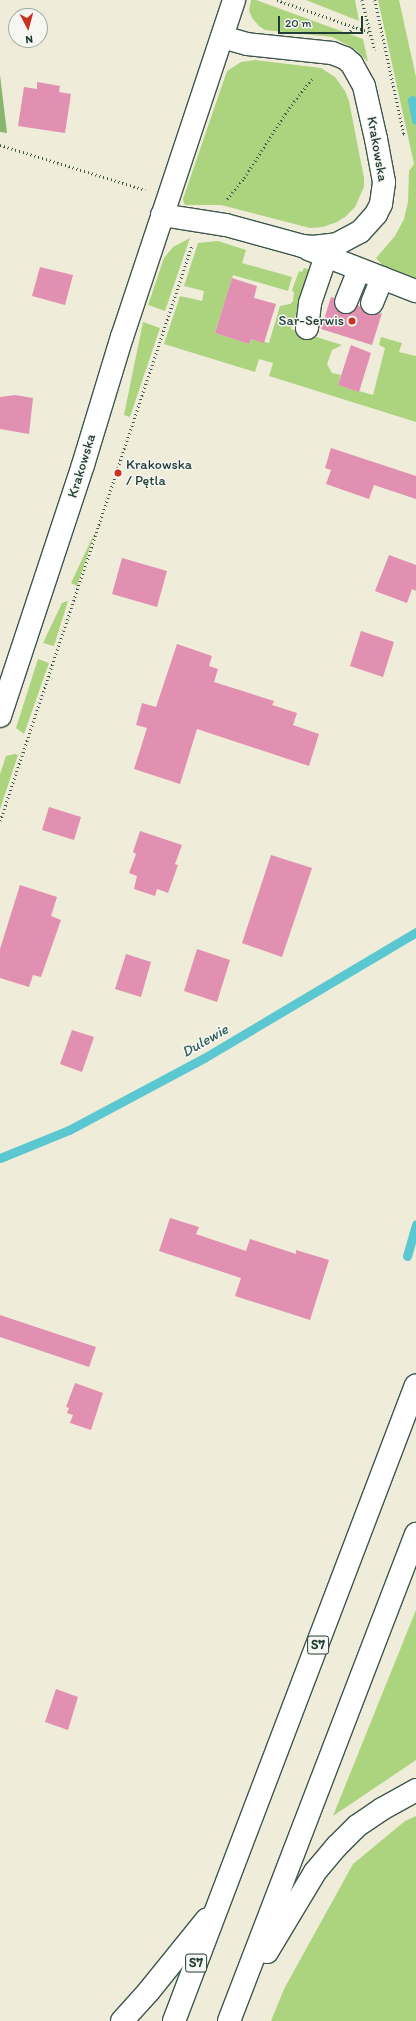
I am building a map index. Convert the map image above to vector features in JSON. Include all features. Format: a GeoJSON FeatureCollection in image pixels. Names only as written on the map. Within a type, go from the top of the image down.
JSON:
{"type":"FeatureCollection","features":[{"type":"Feature","properties":{"kind":"main road","name":"Krakowska"},"geometry":{"type":"LineString","coordinates":[[0,716],[80,473],[104,393],[165,206],[234,0]]}},
{"type":"Feature","properties":{"kind":"main road","name":"Krakowska"},"geometry":{"type":"LineString","coordinates":[[165,206],[199,221],[226,225],[302,246],[313,247],[337,244],[360,232],[376,214],[384,194],[384,182],[364,86],[352,64],[345,58],[332,53],[247,44],[222,36]]}},
{"type":"Feature","properties":{"kind":"main road"},"geometry":{"type":"LineString","coordinates":[[302,246],[416,291]]}},
{"type":"Feature","properties":{"kind":"main road"},"geometry":{"type":"LineString","coordinates":[[306,328],[310,303],[326,256]]}},
{"type":"Feature","properties":{"kind":"main road"},"geometry":{"type":"LineString","coordinates":[[346,302],[359,268]]}},
{"type":"Feature","properties":{"kind":"main road"},"geometry":{"type":"LineString","coordinates":[[372,303],[382,278]]}},
{"type":"Feature","properties":{"kind":"main road","name":"S7"},"geometry":{"type":"LineString","coordinates":[[174,2021],[416,1385]]}},
{"type":"Feature","properties":{"kind":"main road"},"geometry":{"type":"LineString","coordinates":[[233,2013],[416,1534]]}},
{"type":"Feature","properties":{"kind":"main road"},"geometry":{"type":"LineString","coordinates":[[233,2013],[315,1872],[337,1846],[357,1826],[382,1809],[416,1790]]}},
{"type":"Feature","properties":{"kind":"main road"},"geometry":{"type":"LineString","coordinates":[[122,2021],[149,1991],[219,1904]]}},
{"type":"Feature","properties":{"kind":"path"},"geometry":{"type":"LineString","coordinates":[[278,0],[370,32]]}},
{"type":"Feature","properties":{"kind":"path"},"geometry":{"type":"LineString","coordinates":[[362,0],[364,8]]}},
{"type":"Feature","properties":{"kind":"path"},"geometry":{"type":"LineString","coordinates":[[375,0],[404,134],[396,136]]}},
{"type":"Feature","properties":{"kind":"path"},"geometry":{"type":"LineString","coordinates":[[0,822],[199,221],[232,194],[278,128],[289,108],[354,26]]}},
{"type":"Feature","properties":{"kind":"path"},"geometry":{"type":"LineString","coordinates":[[0,145],[165,206]]}},
{"type":"Feature","properties":{"kind":"green space"},"geometry":{"type":"Polygon","coordinates":[[[251,0],[256,0],[363,39],[368,62],[355,49],[332,37],[265,30],[252,18],[249,10],[251,0]]]}},
{"type":"Feature","properties":{"kind":"green space"},"geometry":{"type":"Polygon","coordinates":[[[306,0],[355,0],[359,21],[306,0]]]}},
{"type":"Feature","properties":{"kind":"green space"},"geometry":{"type":"Polygon","coordinates":[[[378,0],[399,0],[416,77],[416,278],[382,265],[376,258],[395,236],[404,219],[408,202],[409,171],[414,164],[378,0]]]}},
{"type":"Feature","properties":{"kind":"green space"},"geometry":{"type":"Polygon","coordinates":[[[255,60],[321,68],[335,77],[345,91],[349,101],[364,178],[364,187],[355,207],[345,217],[337,222],[323,227],[310,228],[221,205],[184,204],[183,199],[227,71],[241,62],[255,60]]]}},
{"type":"Feature","properties":{"kind":"green space"},"geometry":{"type":"Polygon","coordinates":[[[0,75],[7,133],[0,132],[0,75]]]}},
{"type":"Feature","properties":{"kind":"green space"},"geometry":{"type":"Polygon","coordinates":[[[190,238],[165,311],[148,305],[164,258],[173,247],[190,238]]]}},
{"type":"Feature","properties":{"kind":"green space"},"geometry":{"type":"Polygon","coordinates":[[[218,241],[246,250],[242,263],[292,277],[288,291],[233,275],[215,333],[249,344],[251,339],[269,343],[280,306],[290,304],[293,301],[294,293],[292,290],[299,271],[302,272],[304,268],[311,270],[291,329],[342,345],[332,350],[327,364],[332,373],[341,375],[338,385],[373,395],[385,348],[379,345],[381,337],[402,343],[399,352],[416,356],[416,422],[269,376],[273,363],[259,359],[255,372],[164,344],[180,296],[202,301],[204,291],[184,286],[198,243],[218,241]]]}},
{"type":"Feature","properties":{"kind":"green space"},"geometry":{"type":"Polygon","coordinates":[[[143,322],[160,328],[130,417],[124,415],[143,322]]]}},
{"type":"Feature","properties":{"kind":"green space"},"geometry":{"type":"Polygon","coordinates":[[[95,532],[77,586],[71,583],[95,532]]]}},
{"type":"Feature","properties":{"kind":"green space"},"geometry":{"type":"Polygon","coordinates":[[[68,601],[54,646],[43,643],[62,603],[68,601]]]}},
{"type":"Feature","properties":{"kind":"green space"},"geometry":{"type":"Polygon","coordinates":[[[38,659],[49,663],[24,734],[16,728],[38,659]]]}},
{"type":"Feature","properties":{"kind":"green space"},"geometry":{"type":"Polygon","coordinates":[[[15,754],[18,755],[0,809],[0,774],[6,756],[15,754]]]}},
{"type":"Feature","properties":{"kind":"green space"},"geometry":{"type":"Polygon","coordinates":[[[416,1610],[416,1760],[333,1816],[416,1610]]]}},
{"type":"Feature","properties":{"kind":"green space"},"geometry":{"type":"Polygon","coordinates":[[[416,1816],[416,2021],[271,2021],[284,1989],[353,1864],[405,1821],[416,1816]]]}},
{"type":"Feature","properties":{"kind":"building"},"geometry":{"type":"Polygon","coordinates":[[[37,82],[60,86],[59,92],[71,94],[65,133],[18,126],[24,87],[37,89],[37,82]]]}},
{"type":"Feature","properties":{"kind":"building"},"geometry":{"type":"Polygon","coordinates":[[[40,267],[73,275],[65,305],[32,296],[40,267]]]}},
{"type":"Feature","properties":{"kind":"building"},"geometry":{"type":"Polygon","coordinates":[[[232,278],[257,286],[254,298],[276,304],[264,343],[251,339],[249,344],[215,333],[232,278]]]}},
{"type":"Feature","properties":{"kind":"building","name":"Sar-Serwis"},"geometry":{"type":"Polygon","coordinates":[[[331,297],[334,298],[336,309],[342,314],[353,312],[358,305],[368,315],[382,313],[372,345],[321,329],[331,297]]]}},
{"type":"Feature","properties":{"kind":"building"},"geometry":{"type":"Polygon","coordinates":[[[351,345],[371,353],[359,392],[338,385],[351,345]]]}},
{"type":"Feature","properties":{"kind":"building"},"geometry":{"type":"Polygon","coordinates":[[[15,395],[33,398],[29,434],[0,429],[0,397],[15,395]]]}},
{"type":"Feature","properties":{"kind":"building"},"geometry":{"type":"Polygon","coordinates":[[[331,448],[416,476],[416,499],[374,485],[369,499],[326,484],[331,470],[325,468],[331,448]]]}},
{"type":"Feature","properties":{"kind":"building"},"geometry":{"type":"Polygon","coordinates":[[[389,555],[416,565],[416,591],[412,589],[407,603],[375,591],[389,555]]]}},
{"type":"Feature","properties":{"kind":"building"},"geometry":{"type":"Polygon","coordinates":[[[122,558],[167,571],[157,607],[112,594],[122,558]]]}},
{"type":"Feature","properties":{"kind":"building"},"geometry":{"type":"Polygon","coordinates":[[[361,631],[394,642],[383,677],[350,666],[361,631]]]}},
{"type":"Feature","properties":{"kind":"building"},"geometry":{"type":"Polygon","coordinates":[[[177,644],[212,656],[209,666],[218,669],[214,682],[274,701],[272,705],[297,713],[293,725],[319,734],[309,766],[197,729],[180,784],[134,769],[147,728],[136,725],[142,703],[156,707],[177,644]]]}},
{"type":"Feature","properties":{"kind":"building"},"geometry":{"type":"Polygon","coordinates":[[[49,807],[81,817],[74,840],[42,830],[49,807]]]}},
{"type":"Feature","properties":{"kind":"building"},"geometry":{"type":"Polygon","coordinates":[[[140,831],[182,845],[175,864],[178,865],[168,893],[157,889],[155,896],[134,889],[137,876],[129,873],[136,854],[133,852],[140,831]]]}},
{"type":"Feature","properties":{"kind":"building"},"geometry":{"type":"Polygon","coordinates":[[[271,855],[312,868],[282,957],[242,943],[271,855]]]}},
{"type":"Feature","properties":{"kind":"building"},"geometry":{"type":"Polygon","coordinates":[[[20,885],[57,897],[51,916],[61,920],[41,977],[33,975],[29,987],[0,978],[0,949],[20,885]]]}},
{"type":"Feature","properties":{"kind":"building"},"geometry":{"type":"Polygon","coordinates":[[[197,949],[230,960],[217,1002],[184,991],[197,949]]]}},
{"type":"Feature","properties":{"kind":"building"},"geometry":{"type":"Polygon","coordinates":[[[126,954],[151,962],[141,997],[115,989],[126,954]]]}},
{"type":"Feature","properties":{"kind":"building"},"geometry":{"type":"Polygon","coordinates":[[[72,1030],[94,1037],[82,1072],[60,1064],[72,1030]]]}},
{"type":"Feature","properties":{"kind":"building"},"geometry":{"type":"Polygon","coordinates":[[[170,1218],[199,1227],[196,1234],[246,1251],[250,1239],[296,1254],[296,1250],[329,1260],[310,1320],[235,1296],[241,1278],[159,1251],[170,1218]]]}},
{"type":"Feature","properties":{"kind":"building"},"geometry":{"type":"Polygon","coordinates":[[[0,1315],[96,1347],[89,1367],[0,1337],[0,1315]]]}},
{"type":"Feature","properties":{"kind":"building"},"geometry":{"type":"Polygon","coordinates":[[[75,1383],[103,1393],[91,1430],[70,1423],[73,1415],[67,1413],[69,1408],[66,1407],[75,1383]]]}},
{"type":"Feature","properties":{"kind":"building"},"geometry":{"type":"Polygon","coordinates":[[[56,1689],[78,1697],[68,1730],[45,1722],[56,1689]]]}},
{"type":"Feature","properties":{"kind":"waterway"},"geometry":{"type":"LineString","coordinates":[[412,100],[416,120]]}},
{"type":"Feature","properties":{"kind":"waterway","name":"Dulewie"},"geometry":{"type":"LineString","coordinates":[[0,1158],[69,1130],[204,1058],[416,932]]}},
{"type":"Feature","properties":{"kind":"waterway"},"geometry":{"type":"LineString","coordinates":[[407,1256],[416,1224]]}},
{"type":"Feature","properties":{"kind":"place","name":"Sar-Serwis"},"geometry":{"type":"Point","coordinates":[352,321]}},
{"type":"Feature","properties":{"kind":"place","name":"Krakowska / Pętla"},"geometry":{"type":"Point","coordinates":[118,473]}}]}
